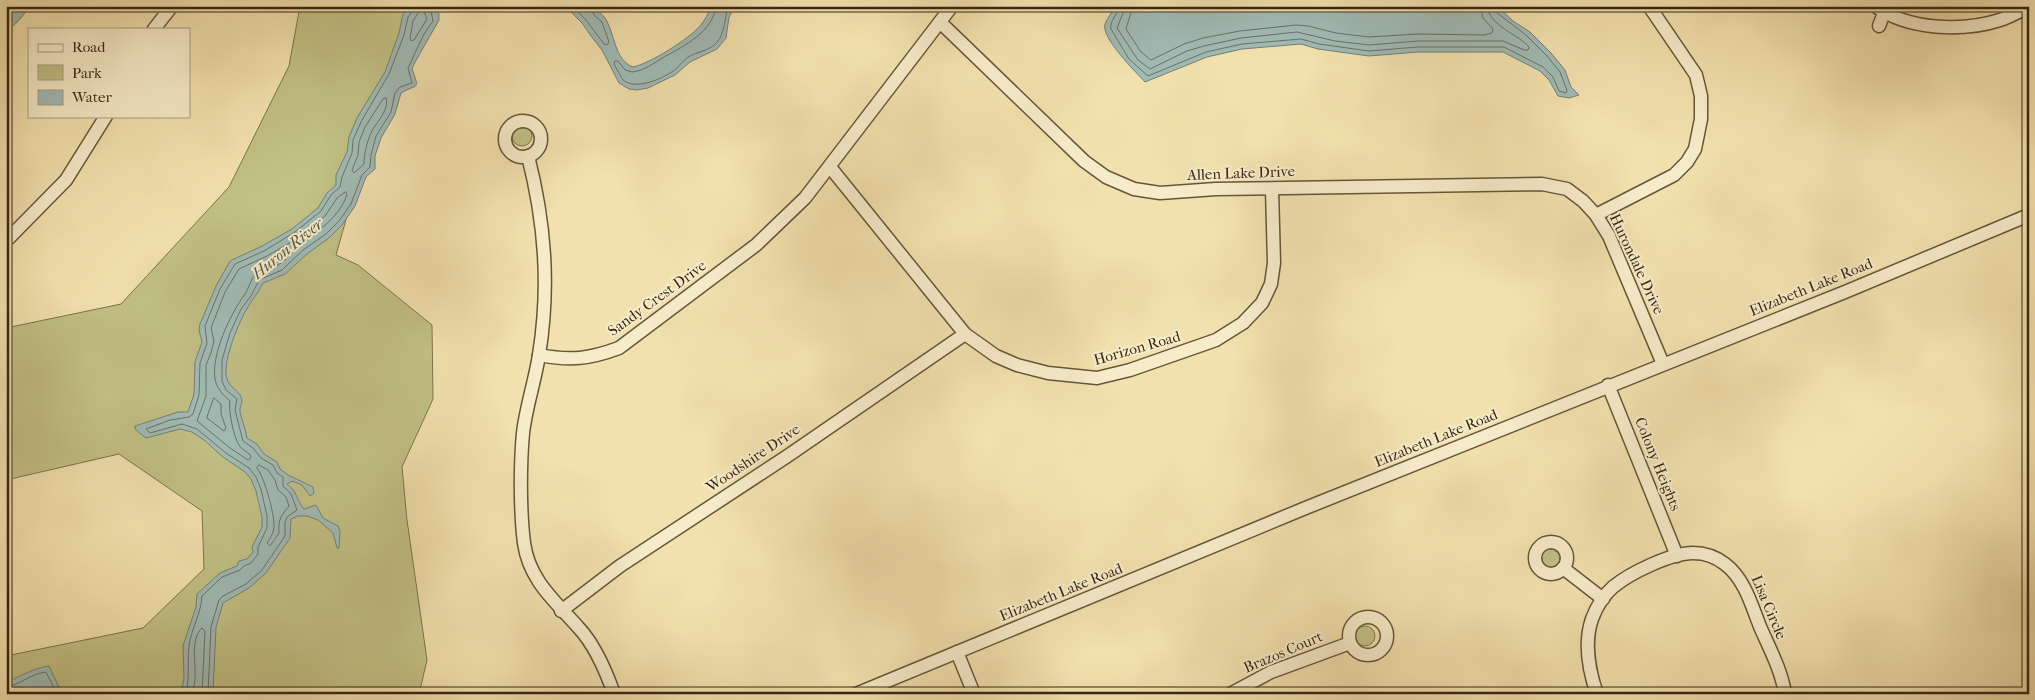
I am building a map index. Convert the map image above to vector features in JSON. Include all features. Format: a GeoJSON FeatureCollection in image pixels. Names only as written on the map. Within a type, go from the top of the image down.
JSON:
{"type":"FeatureCollection","features":[{"type":"Feature","properties":{"kind":"street"},"geometry":{"type":"LineString","coordinates":[[155,28],[172,6]]}},
{"type":"Feature","properties":{"kind":"street","name":"Sandy Crest Drive"},"geometry":{"type":"LineString","coordinates":[[539,355],[563,360],[598,355],[619,348],[756,245],[805,198],[952,6]]}},
{"type":"Feature","properties":{"kind":"street","name":"Hurondale Drive"},"geometry":{"type":"LineString","coordinates":[[1649,6],[1696,75],[1702,96],[1701,119],[1695,149],[1687,162],[1674,176],[1596,215],[1609,236],[1663,364]]}},
{"type":"Feature","properties":{"kind":"street"},"geometry":{"type":"LineString","coordinates":[[1879,26],[1880,10],[1911,22],[1933,26],[1959,27],[2002,19],[2029,7]]}},
{"type":"Feature","properties":{"kind":"street","name":"Allen Lake Drive"},"geometry":{"type":"LineString","coordinates":[[940,22],[1084,161],[1106,177],[1134,189],[1160,193],[1216,189],[1542,184],[1567,189],[1583,201],[1596,215]]}},
{"type":"Feature","properties":{"kind":"street"},"geometry":{"type":"LineString","coordinates":[[6,241],[66,180],[105,118]]}},
{"type":"Feature","properties":{"kind":"street"},"geometry":{"type":"LineString","coordinates":[[528,156],[538,198],[545,253],[544,305],[539,355],[523,432],[521,469],[524,544],[533,573],[544,592],[579,628],[596,652],[614,694]]}},
{"type":"Feature","properties":{"kind":"street","name":"Horizon Road"},"geometry":{"type":"LineString","coordinates":[[830,167],[964,334],[996,356],[1017,365],[1048,373],[1097,378],[1130,370],[1216,340],[1243,323],[1262,303],[1271,284],[1274,263],[1272,189]]}},
{"type":"Feature","properties":{"kind":"street","name":"Elizabeth Lake Road"},"geometry":{"type":"LineString","coordinates":[[856,694],[1608,385],[2028,218]]}},
{"type":"Feature","properties":{"kind":"street","name":"Woodshire Drive"},"geometry":{"type":"LineString","coordinates":[[561,611],[620,566],[786,457],[964,334]]}},
{"type":"Feature","properties":{"kind":"street","name":"Colony Heights"},"geometry":{"type":"LineString","coordinates":[[1608,385],[1677,556]]}},
{"type":"Feature","properties":{"kind":"street","name":"Lisa Circle"},"geometry":{"type":"LineString","coordinates":[[1597,694],[1588,654],[1588,637],[1592,619],[1603,599],[1613,587],[1642,570],[1677,556],[1694,553],[1705,554],[1724,562],[1738,576],[1772,655],[1785,694]]}},
{"type":"Feature","properties":{"kind":"street"},"geometry":{"type":"LineString","coordinates":[[1564,568],[1603,599]]}},
{"type":"Feature","properties":{"kind":"street","name":"Brazos Court"},"geometry":{"type":"LineString","coordinates":[[1230,694],[1271,672],[1350,643]]}},
{"type":"Feature","properties":{"kind":"street"},"geometry":{"type":"LineString","coordinates":[[957,652],[974,694]]}},
{"type":"Feature","properties":{"kind":"green space"},"geometry":{"type":"Polygon","coordinates":[[[300,6],[437,6],[379,103],[336,255],[358,265],[432,325],[433,399],[402,467],[407,520],[427,660],[419,694],[6,694],[6,656],[143,628],[204,569],[202,511],[119,454],[6,480],[6,328],[121,304],[229,187],[289,66],[300,6]]]}},
{"type":"Feature","properties":{"kind":"green space"},"geometry":{"type":"Polygon","coordinates":[[[522,126],[529,129],[532,136],[529,143],[522,146],[515,143],[512,136],[515,129],[522,126]]]}},
{"type":"Feature","properties":{"kind":"green space"},"geometry":{"type":"Polygon","coordinates":[[[1550,549],[1557,552],[1560,559],[1557,566],[1550,569],[1543,566],[1540,559],[1543,552],[1550,549]]]}},
{"type":"Feature","properties":{"kind":"green space"},"geometry":{"type":"Polygon","coordinates":[[[1365,626],[1372,629],[1375,636],[1372,643],[1365,646],[1358,643],[1355,636],[1358,629],[1365,626]]]}},
{"type":"Feature","properties":{"kind":"water"},"geometry":{"type":"Polygon","coordinates":[[[6,6],[31,6],[6,32],[6,6]]]}},
{"type":"Feature","properties":{"kind":"water","name":"Huron River"},"geometry":{"type":"Polygon","coordinates":[[[409,6],[435,6],[439,14],[439,20],[412,69],[417,84],[401,93],[395,114],[381,138],[375,156],[375,169],[366,177],[355,206],[342,225],[285,274],[263,283],[247,308],[228,355],[227,379],[242,399],[240,412],[247,438],[257,444],[264,454],[277,462],[280,469],[288,475],[313,487],[314,493],[310,496],[302,485],[292,481],[287,484],[293,490],[304,509],[316,505],[323,518],[338,526],[340,531],[339,548],[337,548],[333,533],[318,520],[307,516],[298,516],[291,519],[290,538],[266,573],[249,588],[223,603],[216,627],[213,694],[181,694],[184,678],[183,646],[196,607],[197,594],[220,573],[237,566],[239,561],[247,559],[253,552],[252,547],[262,527],[262,517],[251,479],[245,472],[223,457],[204,440],[192,432],[180,429],[146,438],[136,430],[135,426],[178,412],[188,412],[194,394],[195,362],[202,342],[199,330],[200,324],[216,286],[230,261],[292,229],[318,208],[327,193],[336,185],[336,175],[347,152],[349,137],[357,118],[385,72],[399,33],[403,14],[409,6]]]}},
{"type":"Feature","properties":{"kind":"water"},"geometry":{"type":"Polygon","coordinates":[[[565,6],[594,6],[605,18],[618,52],[627,64],[633,67],[658,56],[695,31],[702,24],[712,6],[735,6],[729,17],[726,38],[717,49],[690,62],[675,75],[648,88],[637,90],[629,89],[619,83],[602,50],[582,23],[565,6]]]}},
{"type":"Feature","properties":{"kind":"water"},"geometry":{"type":"Polygon","coordinates":[[[1115,6],[1497,6],[1513,21],[1530,32],[1551,53],[1565,70],[1571,87],[1579,95],[1569,98],[1558,96],[1549,80],[1540,71],[1503,52],[1418,52],[1369,56],[1318,49],[1301,44],[1242,49],[1207,57],[1145,82],[1108,38],[1105,24],[1115,6]]]}},
{"type":"Feature","properties":{"kind":"water"},"geometry":{"type":"Polygon","coordinates":[[[49,666],[62,694],[34,694],[32,691],[24,694],[6,694],[6,683],[32,670],[49,666]]]}}]}
